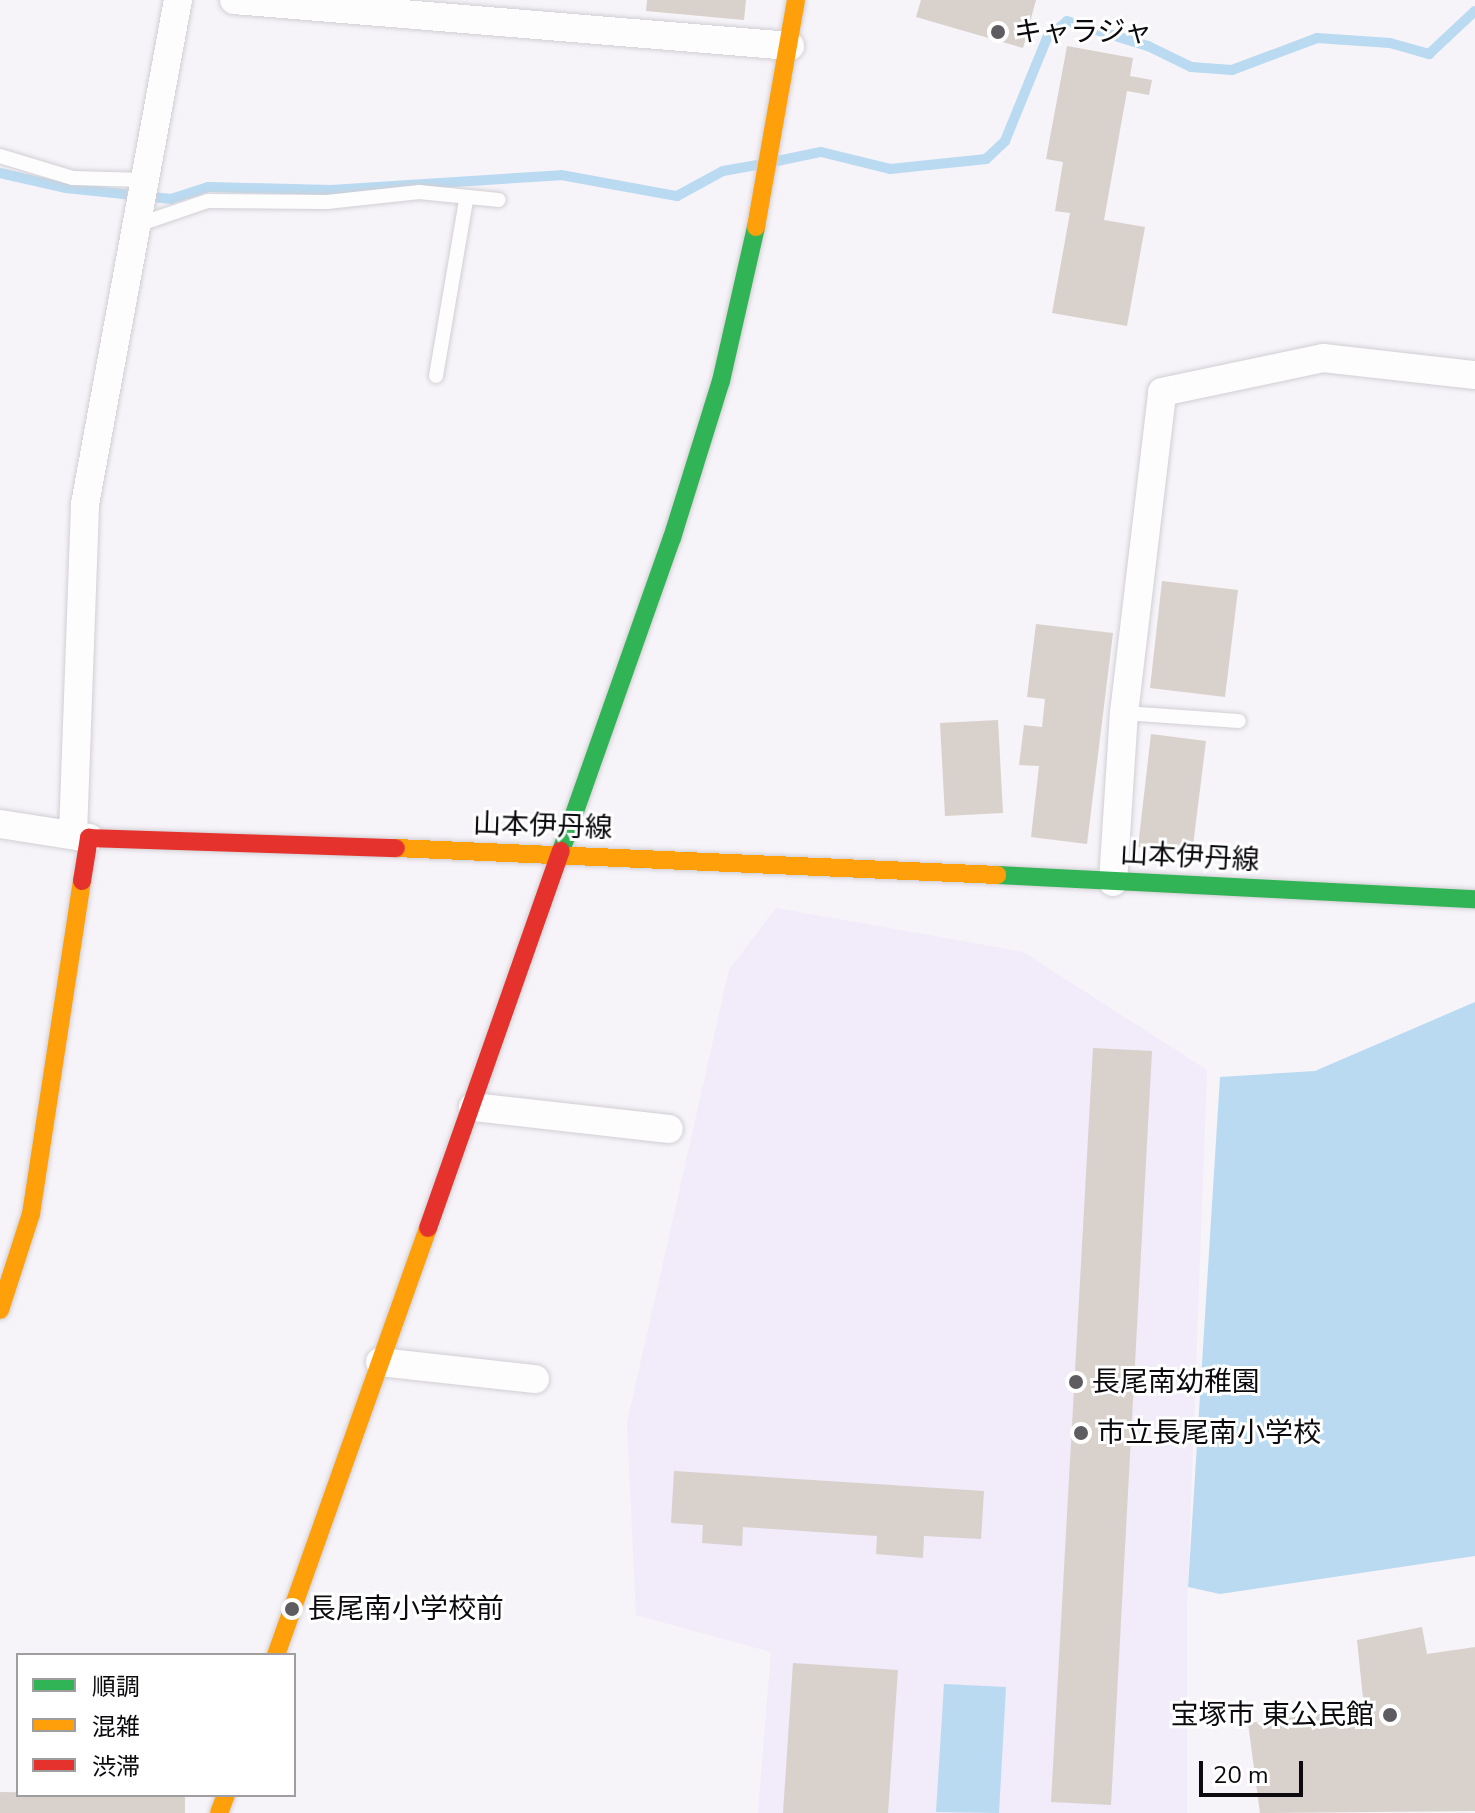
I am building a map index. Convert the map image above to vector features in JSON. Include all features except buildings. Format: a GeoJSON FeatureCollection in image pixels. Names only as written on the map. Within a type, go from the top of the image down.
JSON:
{"type":"FeatureCollection","features":[{"type":"Feature","properties":{"kind":"main road"},"geometry":{"type":"LineString","coordinates":[[277,1653],[563,854],[721,381],[790,46],[796,0]]}},
{"type":"Feature","properties":{"kind":"main road"},"geometry":{"type":"LineString","coordinates":[[0,1310],[31,1214],[81,836]]}},
{"type":"Feature","properties":{"kind":"main road","name":"山本伊丹線"},"geometry":{"type":"LineString","coordinates":[[81,836],[563,854],[1475,899]]}},
{"type":"Feature","properties":{"kind":"street"},"geometry":{"type":"LineString","coordinates":[[0,824],[81,836],[85,504],[178,0]]}},
{"type":"Feature","properties":{"kind":"street"},"geometry":{"type":"LineString","coordinates":[[234,0],[790,46]]}},
{"type":"Feature","properties":{"kind":"street"},"geometry":{"type":"LineString","coordinates":[[1113,882],[1124,713],[1162,392],[1323,358],[1475,375]]}},
{"type":"Feature","properties":{"kind":"street"},"geometry":{"type":"LineString","coordinates":[[473,1107],[669,1129]]}},
{"type":"Feature","properties":{"kind":"street"},"geometry":{"type":"LineString","coordinates":[[380,1362],[535,1379]]}},
{"type":"Feature","properties":{"kind":"lane"},"geometry":{"type":"LineString","coordinates":[[0,156],[73,178],[145,180]]}},
{"type":"Feature","properties":{"kind":"lane"},"geometry":{"type":"LineString","coordinates":[[136,225],[208,201],[327,202],[419,192],[466,200],[499,200]]}},
{"type":"Feature","properties":{"kind":"lane"},"geometry":{"type":"LineString","coordinates":[[436,376],[466,200]]}},
{"type":"Feature","properties":{"kind":"lane"},"geometry":{"type":"LineString","coordinates":[[1124,713],[1239,721]]}},
{"type":"Feature","properties":{"kind":"shaded area"},"geometry":{"type":"Polygon","coordinates":[[[776,908],[1023,952],[1207,1070],[1187,1608],[1187,1813],[758,1813],[771,1652],[636,1615],[627,1423],[729,970],[776,908]]]}},
{"type":"Feature","properties":{"kind":"water"},"geometry":{"type":"Polygon","coordinates":[[[1475,1002],[1475,1556],[1220,1594],[1188,1587],[1220,1077],[1315,1071],[1475,1002]]]}},
{"type":"Feature","properties":{"kind":"water"},"geometry":{"type":"Polygon","coordinates":[[[944,1684],[1006,1687],[999,1813],[936,1812],[944,1684]]]}},
{"type":"Feature","properties":{"kind":"waterway"},"geometry":{"type":"LineString","coordinates":[[777,161],[821,152],[890,169],[986,159],[1005,141],[1047,38],[1067,21],[1148,46],[1191,67],[1232,70],[1317,38],[1390,43],[1429,54],[1475,11]]}},
{"type":"Feature","properties":{"kind":"waterway"},"geometry":{"type":"LineString","coordinates":[[0,173],[66,188],[171,199],[208,187],[331,190],[561,175],[677,196],[723,171],[757,165]]}},
{"type":"Feature","properties":{"kind":"traffic: fast"},"geometry":{"type":"LineString","coordinates":[[561,851],[672,538],[721,381],[756,227]]}},
{"type":"Feature","properties":{"kind":"traffic: fast"},"geometry":{"type":"LineString","coordinates":[[997,875],[1475,899]]}},
{"type":"Feature","properties":{"kind":"traffic: slow"},"geometry":{"type":"LineString","coordinates":[[756,227],[796,0]]}},
{"type":"Feature","properties":{"kind":"traffic: slow"},"geometry":{"type":"LineString","coordinates":[[396,848],[997,875]]}},
{"type":"Feature","properties":{"kind":"traffic: slow"},"geometry":{"type":"LineString","coordinates":[[0,1310],[31,1214],[82,881]]}},
{"type":"Feature","properties":{"kind":"traffic: slow"},"geometry":{"type":"LineString","coordinates":[[277,1653],[428,1228]]}},
{"type":"Feature","properties":{"kind":"traffic: slow"},"geometry":{"type":"LineString","coordinates":[[219,1813],[225,1797]]}},
{"type":"Feature","properties":{"kind":"traffic: jam"},"geometry":{"type":"LineString","coordinates":[[82,881],[89,838],[396,848]]}},
{"type":"Feature","properties":{"kind":"traffic: jam"},"geometry":{"type":"LineString","coordinates":[[428,1228],[561,851]]}},
{"type":"Feature","properties":{"kind":"place","name":"キャラジャ"},"geometry":{"type":"Point","coordinates":[998,32]}},
{"type":"Feature","properties":{"kind":"place","name":"長尾南幼稚園"},"geometry":{"type":"Point","coordinates":[1076,1382]}},
{"type":"Feature","properties":{"kind":"place","name":"市立長尾南小学校"},"geometry":{"type":"Point","coordinates":[1081,1433]}},
{"type":"Feature","properties":{"kind":"place","name":"長尾南小学校前"},"geometry":{"type":"Point","coordinates":[292,1609]}},
{"type":"Feature","properties":{"kind":"place","name":"宝塚市 東公民館"},"geometry":{"type":"Point","coordinates":[1390,1715]}}]}
